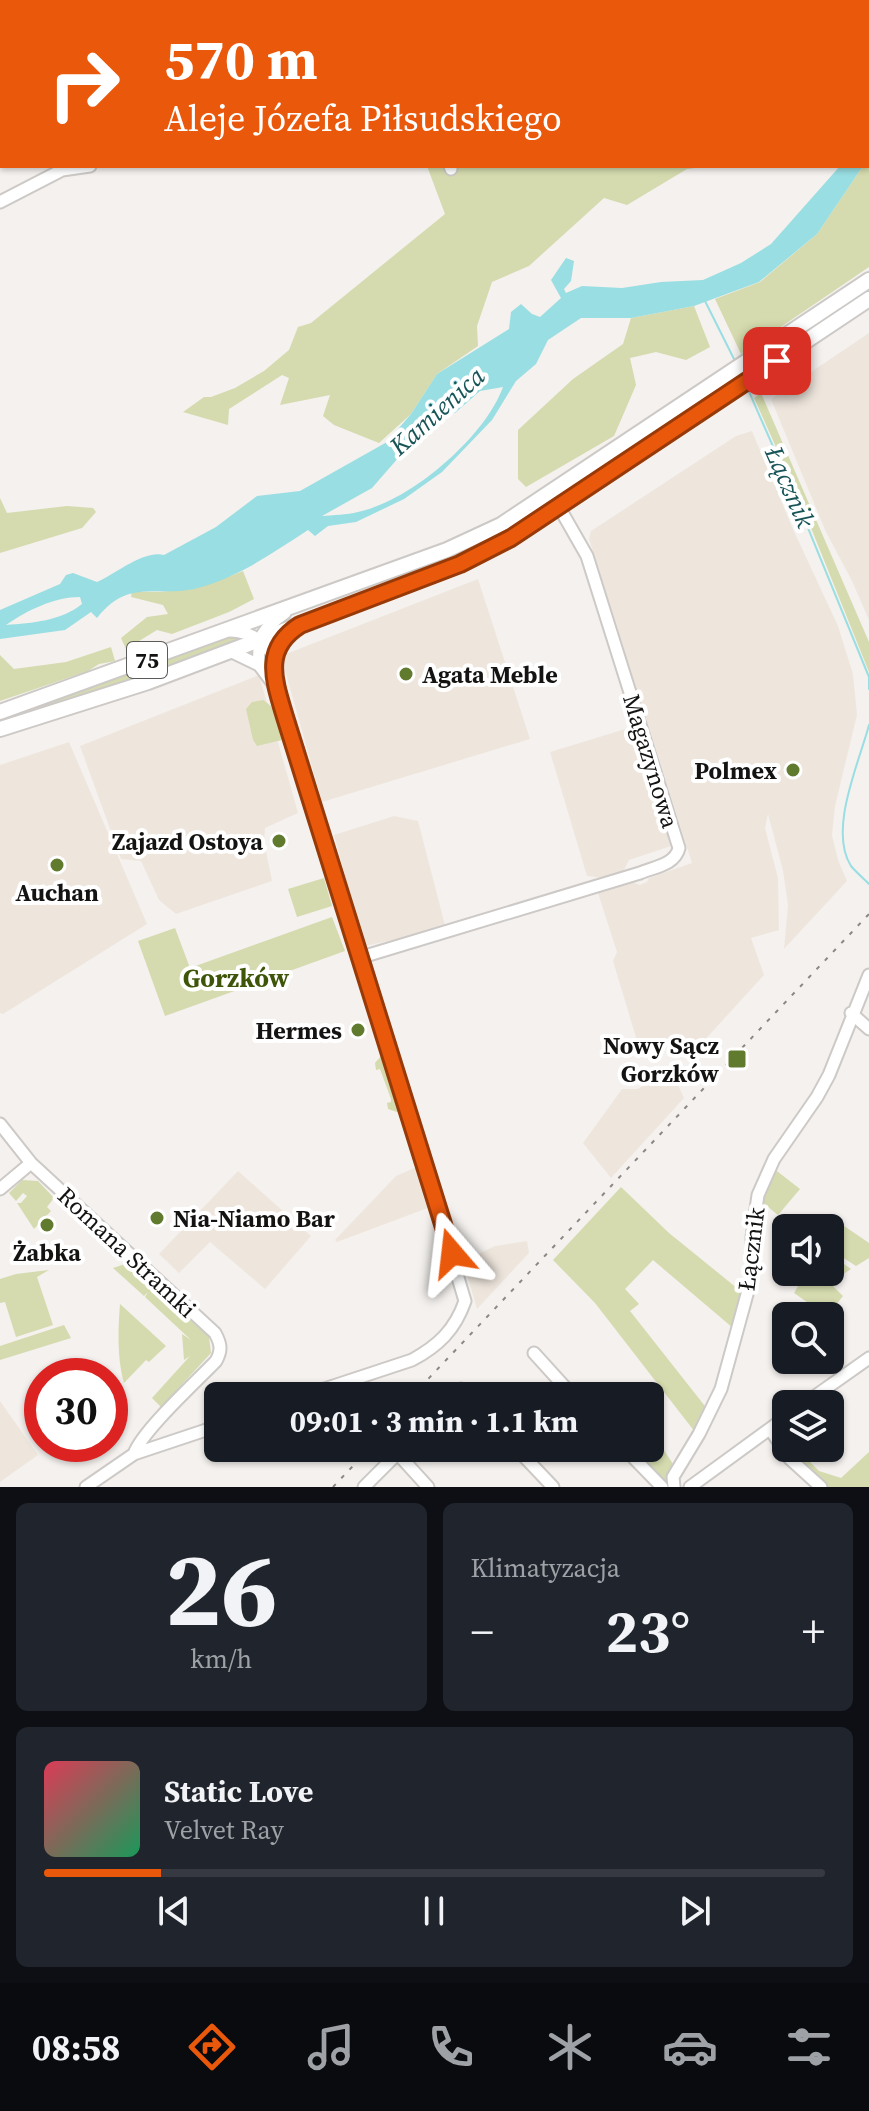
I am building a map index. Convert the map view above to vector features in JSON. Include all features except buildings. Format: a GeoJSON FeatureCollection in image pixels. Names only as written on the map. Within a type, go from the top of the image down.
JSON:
{"type":"FeatureCollection","features":[{"type":"Feature","properties":{"kind":"main road","name":"75"},"geometry":{"type":"LineString","coordinates":[[0,729],[148,682],[460,564],[511,538],[587,468],[869,280]]}},
{"type":"Feature","properties":{"kind":"main road","name":"75"},"geometry":{"type":"LineString","coordinates":[[0,712],[447,550],[596,481],[869,299]]}},
{"type":"Feature","properties":{"kind":"main road"},"geometry":{"type":"LineString","coordinates":[[587,468],[596,481]]}},
{"type":"Feature","properties":{"kind":"main road"},"geometry":{"type":"LineString","coordinates":[[374,577],[380,594]]}},
{"type":"Feature","properties":{"kind":"street"},"geometry":{"type":"LineString","coordinates":[[0,202],[62,170],[76,168]]}},
{"type":"Feature","properties":{"kind":"street","name":"Magazynowa"},"geometry":{"type":"LineString","coordinates":[[362,957],[640,873],[677,856],[679,848],[587,556],[556,499]]}},
{"type":"Feature","properties":{"kind":"street"},"geometry":{"type":"LineString","coordinates":[[259,665],[260,640],[269,623],[293,607]]}},
{"type":"Feature","properties":{"kind":"street"},"geometry":{"type":"LineString","coordinates":[[300,625],[284,635],[274,657],[277,689],[362,957],[465,1301],[453,1328],[426,1353],[345,1382]]}},
{"type":"Feature","properties":{"kind":"street"},"geometry":{"type":"LineString","coordinates":[[230,631],[248,631],[274,657]]}},
{"type":"Feature","properties":{"kind":"street"},"geometry":{"type":"LineString","coordinates":[[230,651],[259,665],[277,689]]}},
{"type":"Feature","properties":{"kind":"street","name":"Łącznik"},"geometry":{"type":"LineString","coordinates":[[674,1487],[673,1477],[721,1389],[749,1287],[758,1195],[774,1159],[829,1075],[851,1013],[869,975]]}},
{"type":"Feature","properties":{"kind":"street"},"geometry":{"type":"LineString","coordinates":[[851,1013],[869,1029]]}},
{"type":"Feature","properties":{"kind":"street","name":"Romana Stramki"},"geometry":{"type":"LineString","coordinates":[[0,1124],[31,1163],[215,1333],[220,1343],[216,1361],[136,1447],[134,1454]]}},
{"type":"Feature","properties":{"kind":"street"},"geometry":{"type":"LineString","coordinates":[[0,1189],[31,1163]]}},
{"type":"Feature","properties":{"kind":"street"},"geometry":{"type":"LineString","coordinates":[[534,1353],[560,1382]]}},
{"type":"Feature","properties":{"kind":"street"},"geometry":{"type":"LineString","coordinates":[[824,1390],[869,1358]]}},
{"type":"Feature","properties":{"kind":"street"},"geometry":{"type":"LineString","coordinates":[[690,1487],[770,1429],[790,1459],[821,1487]]}},
{"type":"Feature","properties":{"kind":"street"},"geometry":{"type":"LineString","coordinates":[[86,1487],[134,1454],[204,1431]]}},
{"type":"Feature","properties":{"kind":"street"},"geometry":{"type":"LineString","coordinates":[[364,1487],[389,1462]]}},
{"type":"Feature","properties":{"kind":"street"},"geometry":{"type":"LineString","coordinates":[[409,1462],[428,1487]]}},
{"type":"Feature","properties":{"kind":"street"},"geometry":{"type":"LineString","coordinates":[[529,1462],[553,1487]]}},
{"type":"Feature","properties":{"kind":"street"},"geometry":{"type":"LineString","coordinates":[[638,1462],[662,1487]]}},
{"type":"Feature","properties":{"kind":"shaded area"},"geometry":{"type":"Polygon","coordinates":[[[869,333],[869,620],[826,532],[771,399],[869,333]]]}},
{"type":"Feature","properties":{"kind":"shaded area"},"geometry":{"type":"Polygon","coordinates":[[[752,431],[838,626],[853,674],[857,715],[835,806],[832,835],[847,881],[784,949],[788,905],[783,871],[768,814],[765,828],[778,878],[779,930],[751,938],[764,975],[702,1043],[638,1044],[613,961],[617,952],[598,893],[632,882],[640,885],[649,878],[692,863],[589,539],[591,531],[736,436],[752,431]]]}},
{"type":"Feature","properties":{"kind":"shaded area"},"geometry":{"type":"Polygon","coordinates":[[[478,579],[530,739],[322,802],[281,656],[478,579]]]}},
{"type":"Feature","properties":{"kind":"shaded area"},"geometry":{"type":"Polygon","coordinates":[[[259,675],[298,813],[265,828],[264,841],[272,881],[176,914],[159,900],[141,861],[121,859],[80,746],[259,675]]]}},
{"type":"Feature","properties":{"kind":"shaded area"},"geometry":{"type":"Polygon","coordinates":[[[632,727],[671,846],[629,860],[623,872],[604,878],[587,876],[550,752],[632,727]]]}},
{"type":"Feature","properties":{"kind":"shaded area"},"geometry":{"type":"Polygon","coordinates":[[[69,742],[147,924],[3,1014],[0,1013],[0,765],[69,742]]]}},
{"type":"Feature","properties":{"kind":"shaded area"},"geometry":{"type":"Polygon","coordinates":[[[394,816],[418,821],[446,929],[364,946],[334,835],[394,816]]]}},
{"type":"Feature","properties":{"kind":"shaded area"},"geometry":{"type":"Polygon","coordinates":[[[672,1072],[684,1098],[611,1178],[583,1143],[622,1089],[637,1089],[672,1072]]]}},
{"type":"Feature","properties":{"kind":"shaded area"},"geometry":{"type":"Polygon","coordinates":[[[419,1166],[433,1206],[337,1242],[335,1240],[396,1176],[419,1166]]]}},
{"type":"Feature","properties":{"kind":"shaded area"},"geometry":{"type":"Polygon","coordinates":[[[238,1171],[311,1236],[265,1289],[210,1242],[179,1273],[159,1254],[238,1171]]]}},
{"type":"Feature","properties":{"kind":"shaded area"},"geometry":{"type":"Polygon","coordinates":[[[527,1241],[529,1253],[477,1309],[463,1261],[495,1246],[527,1241]]]}},
{"type":"Feature","properties":{"kind":"shaded area"},"geometry":{"type":"Polygon","coordinates":[[[0,1401],[24,1435],[24,1462],[28,1462],[0,1482],[0,1401]]]}},
{"type":"Feature","properties":{"kind":"green space"},"geometry":{"type":"Polygon","coordinates":[[[428,168],[695,168],[687,169],[627,205],[604,198],[529,266],[492,282],[477,326],[478,346],[437,374],[411,414],[379,443],[334,425],[323,416],[330,395],[280,405],[289,378],[282,375],[229,409],[228,425],[183,412],[204,397],[235,388],[264,371],[289,350],[298,327],[311,323],[445,214],[428,168]]]}},
{"type":"Feature","properties":{"kind":"green space"},"geometry":{"type":"Polygon","coordinates":[[[862,168],[869,168],[869,267],[741,354],[715,299],[760,282],[817,234],[862,168]]]}},
{"type":"Feature","properties":{"kind":"green space"},"geometry":{"type":"Polygon","coordinates":[[[694,306],[710,347],[686,360],[656,352],[630,358],[636,385],[614,436],[526,487],[518,479],[518,430],[573,379],[623,344],[631,318],[694,306]]]}},
{"type":"Feature","properties":{"kind":"green space"},"geometry":{"type":"Polygon","coordinates":[[[802,332],[807,332],[599,472],[598,470],[802,332]]]}},
{"type":"Feature","properties":{"kind":"green space"},"geometry":{"type":"Polygon","coordinates":[[[761,393],[869,642],[869,672],[801,503],[754,398],[761,393]]]}},
{"type":"Feature","properties":{"kind":"green space"},"geometry":{"type":"Polygon","coordinates":[[[0,498],[7,513],[67,506],[93,508],[96,512],[82,528],[0,553],[0,498]]]}},
{"type":"Feature","properties":{"kind":"green space"},"geometry":{"type":"Polygon","coordinates":[[[243,571],[254,599],[172,634],[157,630],[126,649],[121,638],[147,617],[168,614],[163,605],[131,597],[132,591],[163,592],[189,588],[243,571]]]}},
{"type":"Feature","properties":{"kind":"green space"},"geometry":{"type":"Polygon","coordinates":[[[231,635],[251,637],[135,682],[0,725],[0,716],[83,690],[231,635]]]}},
{"type":"Feature","properties":{"kind":"green space"},"geometry":{"type":"Polygon","coordinates":[[[111,647],[115,661],[99,664],[88,671],[0,701],[0,655],[14,669],[66,662],[111,647]]]}},
{"type":"Feature","properties":{"kind":"green space"},"geometry":{"type":"Polygon","coordinates":[[[263,700],[278,717],[282,740],[257,746],[246,709],[252,702],[263,700]]]}},
{"type":"Feature","properties":{"kind":"green space"},"geometry":{"type":"Polygon","coordinates":[[[324,878],[332,906],[297,917],[288,889],[324,878]]]}},
{"type":"Feature","properties":{"kind":"green space"},"geometry":{"type":"Polygon","coordinates":[[[332,917],[345,951],[165,1016],[138,941],[175,928],[190,968],[332,917]]]}},
{"type":"Feature","properties":{"kind":"green space"},"geometry":{"type":"Polygon","coordinates":[[[381,1056],[387,1056],[403,1110],[400,1113],[388,1109],[387,1103],[391,1099],[375,1063],[381,1056]]]}},
{"type":"Feature","properties":{"kind":"green space"},"geometry":{"type":"Polygon","coordinates":[[[773,1168],[800,1189],[779,1214],[762,1202],[773,1168]]]}},
{"type":"Feature","properties":{"kind":"green space"},"geometry":{"type":"Polygon","coordinates":[[[22,1180],[38,1181],[54,1198],[47,1207],[51,1211],[34,1229],[17,1203],[27,1196],[23,1193],[16,1201],[9,1193],[22,1180]]]}},
{"type":"Feature","properties":{"kind":"green space"},"geometry":{"type":"Polygon","coordinates":[[[621,1187],[669,1233],[743,1293],[733,1328],[653,1260],[625,1289],[639,1304],[630,1311],[708,1410],[695,1432],[664,1392],[664,1382],[656,1382],[595,1303],[553,1260],[621,1187]]]}},
{"type":"Feature","properties":{"kind":"green space"},"geometry":{"type":"Polygon","coordinates":[[[844,1226],[869,1243],[869,1258],[856,1266],[844,1258],[844,1226]]]}},
{"type":"Feature","properties":{"kind":"green space"},"geometry":{"type":"Polygon","coordinates":[[[128,1263],[209,1337],[211,1353],[161,1407],[152,1398],[190,1356],[184,1360],[182,1334],[191,1340],[145,1297],[148,1292],[144,1296],[113,1268],[128,1263]]]}},
{"type":"Feature","properties":{"kind":"green space"},"geometry":{"type":"Polygon","coordinates":[[[49,1270],[37,1277],[53,1325],[16,1337],[5,1302],[0,1303],[0,1279],[49,1270]]]}},
{"type":"Feature","properties":{"kind":"green space"},"geometry":{"type":"Polygon","coordinates":[[[798,1286],[833,1286],[843,1296],[838,1302],[807,1302],[794,1293],[798,1286]]]}},
{"type":"Feature","properties":{"kind":"green space"},"geometry":{"type":"Polygon","coordinates":[[[120,1304],[166,1346],[149,1362],[146,1360],[128,1379],[128,1358],[120,1358],[120,1304]]]}},
{"type":"Feature","properties":{"kind":"green space"},"geometry":{"type":"Polygon","coordinates":[[[64,1325],[71,1338],[0,1360],[0,1346],[64,1325]]]}},
{"type":"Feature","properties":{"kind":"green space"},"geometry":{"type":"Polygon","coordinates":[[[664,1450],[675,1467],[666,1486],[643,1462],[664,1462],[664,1450]]]}},
{"type":"Feature","properties":{"kind":"green space"},"geometry":{"type":"Polygon","coordinates":[[[869,1452],[869,1487],[828,1487],[802,1462],[810,1462],[819,1471],[841,1478],[869,1452]]]}},
{"type":"Feature","properties":{"kind":"water","name":"Kamienica"},"geometry":{"type":"Polygon","coordinates":[[[838,168],[862,168],[817,234],[759,282],[694,306],[631,318],[581,318],[548,340],[536,364],[516,381],[492,420],[442,472],[404,499],[356,522],[328,526],[315,536],[308,530],[245,569],[205,586],[189,590],[134,593],[110,605],[97,618],[91,612],[65,630],[0,639],[0,610],[60,584],[66,575],[73,573],[97,582],[139,559],[164,555],[216,527],[257,496],[300,491],[387,442],[411,414],[437,374],[509,329],[511,312],[521,304],[540,317],[561,298],[551,280],[566,258],[574,261],[571,281],[564,289],[566,293],[582,286],[622,288],[703,280],[741,263],[771,244],[838,168]],[[503,387],[480,391],[455,413],[448,411],[433,418],[372,488],[322,516],[354,513],[379,506],[422,481],[463,446],[494,406],[503,387]],[[80,597],[61,599],[42,605],[6,625],[56,618],[82,604],[80,597]]]}},
{"type":"Feature","properties":{"kind":"waterway","name":"Łącznik"},"geometry":{"type":"LineString","coordinates":[[705,301],[736,363]]}},
{"type":"Feature","properties":{"kind":"waterway","name":"Łącznik"},"geometry":{"type":"LineString","coordinates":[[747,387],[869,677],[869,689]]}},
{"type":"Feature","properties":{"kind":"waterway","name":"Łącznik"},"geometry":{"type":"LineString","coordinates":[[869,725],[848,796],[843,834],[851,866],[869,884]]}},
{"type":"Feature","properties":{"kind":"railway"},"geometry":{"type":"LineString","coordinates":[[425,1382],[869,914]]}},
{"type":"Feature","properties":{"kind":"railway"},"geometry":{"type":"LineString","coordinates":[[333,1487],[357,1462]]}},
{"type":"Feature","properties":{"kind":"place","name":"Agata Meble"},"geometry":{"type":"Point","coordinates":[406,674]}},
{"type":"Feature","properties":{"kind":"place","name":"Polmex"},"geometry":{"type":"Point","coordinates":[793,770]}},
{"type":"Feature","properties":{"kind":"place","name":"Zajazd Ostoya"},"geometry":{"type":"Point","coordinates":[279,841]}},
{"type":"Feature","properties":{"kind":"place","name":"Auchan"},"geometry":{"type":"Point","coordinates":[57,865]}},
{"type":"Feature","properties":{"kind":"place","name":"Hermes"},"geometry":{"type":"Point","coordinates":[358,1030]}},
{"type":"Feature","properties":{"kind":"place","name":"Nowy Sącz Gorzków"},"geometry":{"type":"Point","coordinates":[737,1059]}},
{"type":"Feature","properties":{"kind":"place","name":"Nia-Niamo Bar"},"geometry":{"type":"Point","coordinates":[157,1218]}},
{"type":"Feature","properties":{"kind":"place","name":"Żabka"},"geometry":{"type":"Point","coordinates":[47,1225]}},
{"type":"Feature","properties":{"kind":"district","name":"Gorzków"},"geometry":{"type":"Point","coordinates":[236,978]}},
{"type":"Feature","properties":{"kind":"route"},"geometry":{"type":"LineString","coordinates":[[452,1253],[285,717],[277,689],[276,648],[284,635],[300,625],[460,564],[511,538],[777,361]]}}]}
